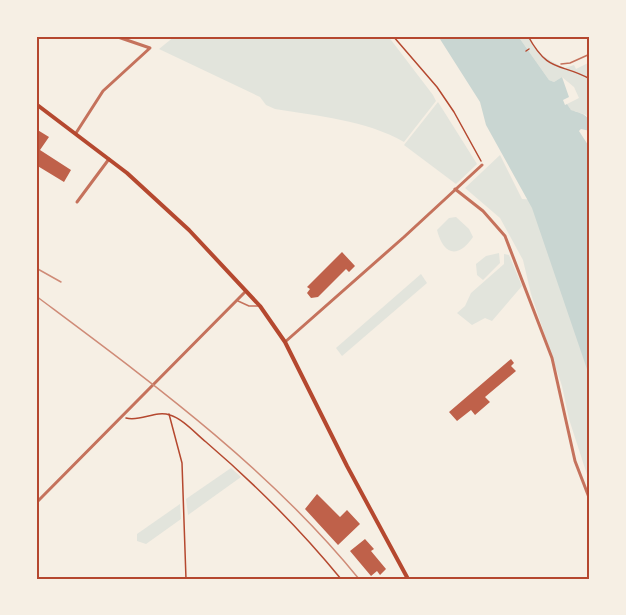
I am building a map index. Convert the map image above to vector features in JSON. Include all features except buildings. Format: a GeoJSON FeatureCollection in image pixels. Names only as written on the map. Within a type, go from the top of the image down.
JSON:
{"type":"FeatureCollection","features":[{"type":"Feature","properties":{"kind":"main road"},"geometry":{"type":"LineString","coordinates":[[36,104],[110,158],[189,230],[260,306],[285,342],[347,466],[408,579]]}},
{"type":"Feature","properties":{"kind":"street"},"geometry":{"type":"LineString","coordinates":[[76,133],[103,91],[150,48],[115,36]]}},
{"type":"Feature","properties":{"kind":"street"},"geometry":{"type":"LineString","coordinates":[[77,202],[110,158]]}},
{"type":"Feature","properties":{"kind":"street"},"geometry":{"type":"LineString","coordinates":[[285,342],[482,165]]}},
{"type":"Feature","properties":{"kind":"street"},"geometry":{"type":"LineString","coordinates":[[456,189],[483,211],[505,236],[552,358],[575,462],[590,500]]}},
{"type":"Feature","properties":{"kind":"street"},"geometry":{"type":"LineString","coordinates":[[36,503],[247,290]]}},
{"type":"Feature","properties":{"kind":"lane"},"geometry":{"type":"LineString","coordinates":[[561,64],[570,63],[590,54]]}},
{"type":"Feature","properties":{"kind":"lane"},"geometry":{"type":"LineString","coordinates":[[237,300],[249,306],[260,306]]}},
{"type":"Feature","properties":{"kind":"path"},"geometry":{"type":"LineString","coordinates":[[393,36],[437,87],[454,112],[482,165]]}},
{"type":"Feature","properties":{"kind":"path"},"geometry":{"type":"LineString","coordinates":[[528,36],[536,52],[550,64],[590,79]]}},
{"type":"Feature","properties":{"kind":"path"},"geometry":{"type":"LineString","coordinates":[[122,418],[136,420],[162,413],[177,418],[238,470],[307,537],[341,579]]}},
{"type":"Feature","properties":{"kind":"path"},"geometry":{"type":"LineString","coordinates":[[169,414],[182,463],[186,579]]}},
{"type":"Feature","properties":{"kind":"shaded area"},"geometry":{"type":"Polygon","coordinates":[[[175,36],[388,36],[436,101],[404,142],[358,124],[275,109],[266,105],[260,97],[159,49],[175,36]]]}},
{"type":"Feature","properties":{"kind":"shaded area"},"geometry":{"type":"Polygon","coordinates":[[[438,36],[518,36],[549,80],[554,82],[562,77],[569,97],[563,100],[565,105],[567,104],[571,110],[588,118],[590,131],[581,129],[579,131],[590,148],[590,378],[532,208],[486,125],[480,102],[438,36]]]}},
{"type":"Feature","properties":{"kind":"shaded area"},"geometry":{"type":"Polygon","coordinates":[[[518,36],[530,36],[538,51],[565,68],[574,65],[576,69],[590,62],[590,121],[586,115],[571,110],[567,104],[579,98],[574,87],[562,77],[554,82],[549,80],[518,36]]]}},
{"type":"Feature","properties":{"kind":"shaded area"},"geometry":{"type":"Polygon","coordinates":[[[438,102],[477,164],[456,184],[404,145],[438,102]]]}},
{"type":"Feature","properties":{"kind":"shaded area"},"geometry":{"type":"Polygon","coordinates":[[[500,155],[522,199],[536,200],[590,378],[590,484],[569,419],[562,386],[531,294],[523,260],[500,218],[465,188],[500,155]]]}},
{"type":"Feature","properties":{"kind":"shaded area"},"geometry":{"type":"Polygon","coordinates":[[[456,217],[469,229],[473,237],[461,249],[451,251],[443,244],[437,230],[449,218],[456,217]]]}},
{"type":"Feature","properties":{"kind":"shaded area"},"geometry":{"type":"Polygon","coordinates":[[[499,253],[500,263],[483,280],[477,275],[476,264],[486,256],[499,253]]]}},
{"type":"Feature","properties":{"kind":"shaded area"},"geometry":{"type":"Polygon","coordinates":[[[504,254],[509,255],[522,286],[492,321],[485,318],[472,325],[457,313],[465,306],[471,293],[504,264],[504,254]]]}},
{"type":"Feature","properties":{"kind":"shaded area"},"geometry":{"type":"Polygon","coordinates":[[[421,274],[427,283],[342,356],[336,348],[421,274]]]}},
{"type":"Feature","properties":{"kind":"shaded area"},"geometry":{"type":"Polygon","coordinates":[[[231,468],[241,477],[188,515],[186,499],[231,468]]]}},
{"type":"Feature","properties":{"kind":"shaded area"},"geometry":{"type":"Polygon","coordinates":[[[180,504],[181,519],[146,544],[137,541],[137,534],[180,504]]]}},
{"type":"Feature","properties":{"kind":"railway"},"geometry":{"type":"LineString","coordinates":[[36,268],[61,282]]}},
{"type":"Feature","properties":{"kind":"railway"},"geometry":{"type":"LineString","coordinates":[[36,296],[165,394],[247,463],[324,538],[359,579]]}}]}
